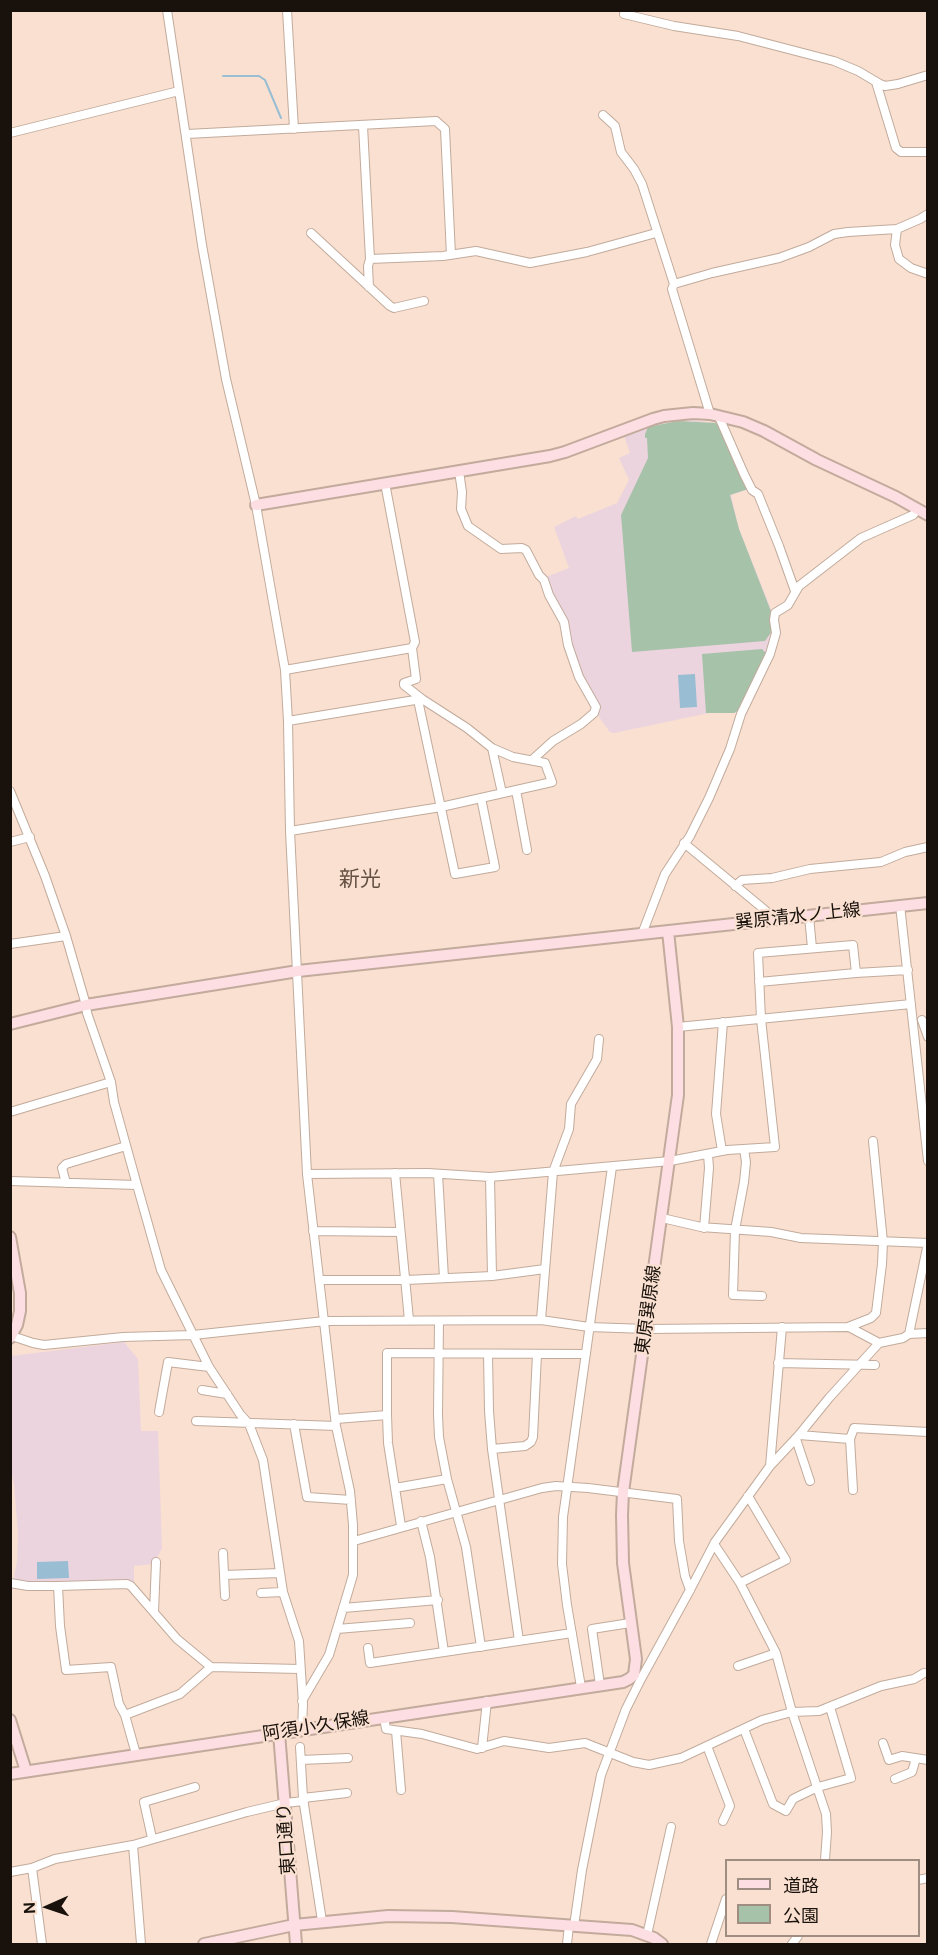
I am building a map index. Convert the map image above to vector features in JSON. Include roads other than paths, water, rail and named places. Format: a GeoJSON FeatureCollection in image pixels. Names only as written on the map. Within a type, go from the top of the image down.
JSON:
{"type":"FeatureCollection","features":[{"type":"Feature","properties":{"kind":"street"},"geometry":{"type":"LineString","coordinates":[[167,10],[202,244],[226,379],[256,504],[285,670],[290,831],[308,1174],[336,1422],[351,1500],[354,1541],[352,1575],[329,1655],[302,1701]]}},
{"type":"Feature","properties":{"kind":"street"},"geometry":{"type":"LineString","coordinates":[[287,10],[294,129]]}},
{"type":"Feature","properties":{"kind":"street"},"geometry":{"type":"LineString","coordinates":[[624,14],[674,26],[738,36],[813,56],[858,71],[880,84],[892,86],[927,75]]}},
{"type":"Feature","properties":{"kind":"street"},"geometry":{"type":"LineString","coordinates":[[876,82],[896,148],[902,152],[927,152]]}},
{"type":"Feature","properties":{"kind":"street"},"geometry":{"type":"LineString","coordinates":[[10,133],[179,91]]}},
{"type":"Feature","properties":{"kind":"street"},"geometry":{"type":"LineString","coordinates":[[603,115],[615,126],[621,152],[642,184],[674,284],[672,289],[715,415],[748,482],[758,494],[795,591]]}},
{"type":"Feature","properties":{"kind":"street"},"geometry":{"type":"LineString","coordinates":[[187,134],[436,121],[446,129],[452,255]]}},
{"type":"Feature","properties":{"kind":"street"},"geometry":{"type":"LineString","coordinates":[[363,126],[370,259],[369,287]]}},
{"type":"Feature","properties":{"kind":"street"},"geometry":{"type":"LineString","coordinates":[[674,284],[780,258],[834,234],[897,229],[927,214]]}},
{"type":"Feature","properties":{"kind":"street"},"geometry":{"type":"LineString","coordinates":[[897,229],[895,244],[899,259],[911,268],[927,274]]}},
{"type":"Feature","properties":{"kind":"street"},"geometry":{"type":"LineString","coordinates":[[370,259],[452,255],[476,251],[530,263],[587,252],[656,232]]}},
{"type":"Feature","properties":{"kind":"street"},"geometry":{"type":"LineString","coordinates":[[311,233],[390,306],[394,308],[424,301]]}},
{"type":"Feature","properties":{"kind":"street"},"geometry":{"type":"LineString","coordinates":[[256,504],[565,452],[664,416],[693,413],[715,415],[765,430],[817,460],[923,512]]}},
{"type":"Feature","properties":{"kind":"street"},"geometry":{"type":"LineString","coordinates":[[459,471],[462,492],[461,509],[468,526],[501,549],[522,548],[526,550],[564,621],[568,645],[579,677],[596,707],[594,713],[582,724],[553,741],[532,760]]}},
{"type":"Feature","properties":{"kind":"street"},"geometry":{"type":"LineString","coordinates":[[290,831],[441,807],[552,782],[545,763],[513,757],[492,748],[467,728],[420,700],[404,685],[416,679],[412,648],[414,637],[385,483]]}},
{"type":"Feature","properties":{"kind":"street"},"geometry":{"type":"LineString","coordinates":[[642,934],[665,874],[690,836],[709,798],[730,749],[741,714],[770,654],[776,633],[774,620],[776,613],[788,605],[799,586],[861,538],[923,512]]}},
{"type":"Feature","properties":{"kind":"street"},"geometry":{"type":"LineString","coordinates":[[285,670],[412,648]]}},
{"type":"Feature","properties":{"kind":"street"},"geometry":{"type":"LineString","coordinates":[[288,721],[420,700]]}},
{"type":"Feature","properties":{"kind":"street"},"geometry":{"type":"LineString","coordinates":[[420,700],[455,874],[495,867],[481,798]]}},
{"type":"Feature","properties":{"kind":"street"},"geometry":{"type":"LineString","coordinates":[[492,748],[502,793]]}},
{"type":"Feature","properties":{"kind":"street"},"geometry":{"type":"LineString","coordinates":[[516,790],[527,850]]}},
{"type":"Feature","properties":{"kind":"street"},"geometry":{"type":"LineString","coordinates":[[10,791],[30,837],[66,936],[87,1012],[111,1082],[114,1102],[161,1270],[209,1367],[249,1424],[266,1468],[283,1592],[299,1641],[302,1729]]}},
{"type":"Feature","properties":{"kind":"street"},"geometry":{"type":"LineString","coordinates":[[10,842],[30,837]]}},
{"type":"Feature","properties":{"kind":"street"},"geometry":{"type":"LineString","coordinates":[[684,843],[777,920]]}},
{"type":"Feature","properties":{"kind":"street"},"geometry":{"type":"LineString","coordinates":[[735,886],[742,880],[772,878],[810,869],[881,862],[911,850],[927,847]]}},
{"type":"Feature","properties":{"kind":"street","name":"巽原清水ノ上線"},"geometry":{"type":"LineString","coordinates":[[10,1024],[86,1005],[298,971],[927,903]]}},
{"type":"Feature","properties":{"kind":"street"},"geometry":{"type":"LineString","coordinates":[[900,906],[912,1004],[927,1037]]}},
{"type":"Feature","properties":{"kind":"street"},"geometry":{"type":"LineString","coordinates":[[809,916],[812,948]]}},
{"type":"Feature","properties":{"kind":"street","name":"東原巽原線"},"geometry":{"type":"LineString","coordinates":[[623,1682],[634,1675],[636,1666],[621,1540],[624,1492],[678,1095],[678,1027],[668,932]]}},
{"type":"Feature","properties":{"kind":"street"},"geometry":{"type":"LineString","coordinates":[[10,944],[66,936]]}},
{"type":"Feature","properties":{"kind":"street"},"geometry":{"type":"LineString","coordinates":[[308,1174],[395,1173],[490,1178],[670,1161],[722,1151],[775,1148],[761,1019],[758,953],[853,945],[856,973]]}},
{"type":"Feature","properties":{"kind":"street"},"geometry":{"type":"LineString","coordinates":[[759,982],[908,970]]}},
{"type":"Feature","properties":{"kind":"street"},"geometry":{"type":"LineString","coordinates":[[678,1027],[912,1004]]}},
{"type":"Feature","properties":{"kind":"street"},"geometry":{"type":"LineString","coordinates":[[921,1020],[927,1161]]}},
{"type":"Feature","properties":{"kind":"street"},"geometry":{"type":"LineString","coordinates":[[722,1151],[716,1114],[723,1022]]}},
{"type":"Feature","properties":{"kind":"street"},"geometry":{"type":"LineString","coordinates":[[541,1320],[553,1172],[568,1129],[571,1104],[597,1059],[599,1039]]}},
{"type":"Feature","properties":{"kind":"street"},"geometry":{"type":"LineString","coordinates":[[10,1112],[111,1082]]}},
{"type":"Feature","properties":{"kind":"street"},"geometry":{"type":"LineString","coordinates":[[10,1237],[20,1293],[20,1311],[11,1337],[44,1345],[123,1337],[194,1335],[324,1321],[541,1320],[589,1328],[647,1329],[848,1327],[871,1318],[876,1313],[883,1242],[873,1141]]}},
{"type":"Feature","properties":{"kind":"street"},"geometry":{"type":"LineString","coordinates":[[66,1183],[62,1168],[66,1164],[126,1146]]}},
{"type":"Feature","properties":{"kind":"street"},"geometry":{"type":"LineString","coordinates":[[744,1149],[746,1162],[735,1230],[733,1295],[762,1296]]}},
{"type":"Feature","properties":{"kind":"street"},"geometry":{"type":"LineString","coordinates":[[704,1227],[708,1154]]}},
{"type":"Feature","properties":{"kind":"street"},"geometry":{"type":"LineString","coordinates":[[581,1687],[562,1564],[563,1517],[612,1167]]}},
{"type":"Feature","properties":{"kind":"street"},"geometry":{"type":"LineString","coordinates":[[395,1173],[409,1320]]}},
{"type":"Feature","properties":{"kind":"street"},"geometry":{"type":"LineString","coordinates":[[438,1174],[444,1278]]}},
{"type":"Feature","properties":{"kind":"street"},"geometry":{"type":"LineString","coordinates":[[490,1178],[492,1276]]}},
{"type":"Feature","properties":{"kind":"street"},"geometry":{"type":"LineString","coordinates":[[10,1181],[137,1185]]}},
{"type":"Feature","properties":{"kind":"street"},"geometry":{"type":"LineString","coordinates":[[662,1218],[704,1227],[771,1232],[801,1238],[927,1244],[926,1260],[909,1334]]}},
{"type":"Feature","properties":{"kind":"street"},"geometry":{"type":"LineString","coordinates":[[314,1231],[400,1232]]}},
{"type":"Feature","properties":{"kind":"street"},"geometry":{"type":"LineString","coordinates":[[319,1280],[406,1280],[492,1276],[545,1269]]}},
{"type":"Feature","properties":{"kind":"street"},"geometry":{"type":"LineString","coordinates":[[439,1321],[439,1437],[447,1479],[466,1547],[481,1647]]}},
{"type":"Feature","properties":{"kind":"street"},"geometry":{"type":"LineString","coordinates":[[770,1466],[782,1327]]}},
{"type":"Feature","properties":{"kind":"street"},"geometry":{"type":"LineString","coordinates":[[848,1327],[879,1343],[896,1340],[909,1334],[927,1333]]}},
{"type":"Feature","properties":{"kind":"street"},"geometry":{"type":"LineString","coordinates":[[567,1944],[596,1792],[641,1678],[714,1544],[748,1496],[770,1466],[879,1343]]}},
{"type":"Feature","properties":{"kind":"street"},"geometry":{"type":"LineString","coordinates":[[401,1526],[390,1454],[387,1415],[387,1353],[586,1354]]}},
{"type":"Feature","properties":{"kind":"street"},"geometry":{"type":"LineString","coordinates":[[488,1354],[492,1449],[519,1641]]}},
{"type":"Feature","properties":{"kind":"street"},"geometry":{"type":"LineString","coordinates":[[492,1449],[525,1446],[531,1443],[537,1354]]}},
{"type":"Feature","properties":{"kind":"street"},"geometry":{"type":"LineString","coordinates":[[159,1412],[168,1362],[209,1367]]}},
{"type":"Feature","properties":{"kind":"street"},"geometry":{"type":"LineString","coordinates":[[778,1363],[875,1365]]}},
{"type":"Feature","properties":{"kind":"street"},"geometry":{"type":"LineString","coordinates":[[202,1390],[227,1394]]}},
{"type":"Feature","properties":{"kind":"street"},"geometry":{"type":"LineString","coordinates":[[196,1421],[294,1424],[336,1422],[387,1415]]}},
{"type":"Feature","properties":{"kind":"street"},"geometry":{"type":"LineString","coordinates":[[294,1424],[307,1497],[351,1500]]}},
{"type":"Feature","properties":{"kind":"street"},"geometry":{"type":"LineString","coordinates":[[853,1490],[850,1439],[854,1428],[927,1432]]}},
{"type":"Feature","properties":{"kind":"street"},"geometry":{"type":"LineString","coordinates":[[797,1437],[850,1439]]}},
{"type":"Feature","properties":{"kind":"street"},"geometry":{"type":"LineString","coordinates":[[797,1437],[810,1481]]}},
{"type":"Feature","properties":{"kind":"street"},"geometry":{"type":"LineString","coordinates":[[395,1488],[447,1479]]}},
{"type":"Feature","properties":{"kind":"street"},"geometry":{"type":"LineString","coordinates":[[354,1541],[542,1488],[567,1486],[624,1492],[677,1500],[683,1564],[690,1590]]}},
{"type":"Feature","properties":{"kind":"street"},"geometry":{"type":"LineString","coordinates":[[740,1583],[786,1560],[748,1496]]}},
{"type":"Feature","properties":{"kind":"street"},"geometry":{"type":"LineString","coordinates":[[421,1521],[438,1600],[444,1652]]}},
{"type":"Feature","properties":{"kind":"street"},"geometry":{"type":"LineString","coordinates":[[714,1544],[740,1583],[776,1653],[792,1712],[826,1814],[825,1859]]}},
{"type":"Feature","properties":{"kind":"street"},"geometry":{"type":"LineString","coordinates":[[223,1553],[225,1596]]}},
{"type":"Feature","properties":{"kind":"street"},"geometry":{"type":"LineString","coordinates":[[154,1612],[156,1562]]}},
{"type":"Feature","properties":{"kind":"street"},"geometry":{"type":"LineString","coordinates":[[224,1575],[280,1574]]}},
{"type":"Feature","properties":{"kind":"street"},"geometry":{"type":"LineString","coordinates":[[10,1582],[28,1586],[127,1584],[177,1639],[211,1667],[300,1669]]}},
{"type":"Feature","properties":{"kind":"street"},"geometry":{"type":"LineString","coordinates":[[58,1586],[60,1626],[66,1670],[111,1667],[119,1704],[125,1715],[136,1754]]}},
{"type":"Feature","properties":{"kind":"street"},"geometry":{"type":"LineString","coordinates":[[261,1593],[283,1592]]}},
{"type":"Feature","properties":{"kind":"street"},"geometry":{"type":"LineString","coordinates":[[343,1608],[438,1600]]}},
{"type":"Feature","properties":{"kind":"street"},"geometry":{"type":"LineString","coordinates":[[337,1629],[410,1623]]}},
{"type":"Feature","properties":{"kind":"street"},"geometry":{"type":"LineString","coordinates":[[600,1684],[592,1629],[630,1623]]}},
{"type":"Feature","properties":{"kind":"street"},"geometry":{"type":"LineString","coordinates":[[368,1648],[370,1663],[572,1634]]}},
{"type":"Feature","properties":{"kind":"street"},"geometry":{"type":"LineString","coordinates":[[738,1666],[776,1653]]}},
{"type":"Feature","properties":{"kind":"street"},"geometry":{"type":"LineString","coordinates":[[125,1715],[180,1694],[211,1667]]}},
{"type":"Feature","properties":{"kind":"street"},"geometry":{"type":"LineString","coordinates":[[384,1717],[386,1729],[422,1734],[477,1749],[504,1741],[549,1748],[585,1743],[633,1762],[649,1765],[681,1758],[762,1720],[792,1712],[819,1711],[881,1686],[914,1678],[924,1673]]}},
{"type":"Feature","properties":{"kind":"street","name":"阿須小久保線"},"geometry":{"type":"LineString","coordinates":[[10,1774],[623,1682]]}},
{"type":"Feature","properties":{"kind":"street"},"geometry":{"type":"LineString","coordinates":[[482,1748],[487,1701]]}},
{"type":"Feature","properties":{"kind":"street"},"geometry":{"type":"LineString","coordinates":[[744,1729],[773,1804],[786,1811],[793,1799],[818,1787],[851,1778],[830,1707]]}},
{"type":"Feature","properties":{"kind":"street"},"geometry":{"type":"LineString","coordinates":[[10,1720],[26,1771]]}},
{"type":"Feature","properties":{"kind":"street"},"geometry":{"type":"LineString","coordinates":[[396,1731],[401,1790]]}},
{"type":"Feature","properties":{"kind":"street","name":"東口通り"},"geometry":{"type":"LineString","coordinates":[[279,1732],[296,1944]]}},
{"type":"Feature","properties":{"kind":"street"},"geometry":{"type":"LineString","coordinates":[[883,1743],[889,1760],[902,1756],[927,1760]]}},
{"type":"Feature","properties":{"kind":"street"},"geometry":{"type":"LineString","coordinates":[[707,1746],[730,1806],[723,1821]]}},
{"type":"Feature","properties":{"kind":"street"},"geometry":{"type":"LineString","coordinates":[[300,1747],[304,1799],[322,1921]]}},
{"type":"Feature","properties":{"kind":"street"},"geometry":{"type":"LineString","coordinates":[[301,1760],[348,1758]]}},
{"type":"Feature","properties":{"kind":"street"},"geometry":{"type":"LineString","coordinates":[[895,1779],[912,1772],[916,1758]]}},
{"type":"Feature","properties":{"kind":"street"},"geometry":{"type":"LineString","coordinates":[[152,1838],[144,1802],[195,1787]]}},
{"type":"Feature","properties":{"kind":"street"},"geometry":{"type":"LineString","coordinates":[[10,1872],[32,1868],[55,1859],[133,1845],[285,1803],[347,1792]]}},
{"type":"Feature","properties":{"kind":"street"},"geometry":{"type":"LineString","coordinates":[[646,1935],[670,1827]]}},
{"type":"Feature","properties":{"kind":"street"},"geometry":{"type":"LineString","coordinates":[[133,1845],[141,1944]]}},
{"type":"Feature","properties":{"kind":"street"},"geometry":{"type":"LineString","coordinates":[[32,1868],[42,1944]]}},
{"type":"Feature","properties":{"kind":"street"},"geometry":{"type":"LineString","coordinates":[[711,1944],[725,1906]]}},
{"type":"Feature","properties":{"kind":"street"},"geometry":{"type":"LineString","coordinates":[[204,1944],[294,1925],[388,1916],[452,1917],[632,1930],[662,1944]]}},
{"type":"Feature","properties":{"kind":"water"},"geometry":{"type":"Polygon","coordinates":[[[695,674],[697,707],[680,708],[678,675],[695,674]]]}},
{"type":"Feature","properties":{"kind":"water"},"geometry":{"type":"Polygon","coordinates":[[[68,1561],[69,1578],[37,1579],[37,1562],[68,1561]]]}},
{"type":"Feature","properties":{"kind":"waterway"},"geometry":{"type":"LineString","coordinates":[[223,76],[259,76],[265,80],[281,118]]}},
{"type":"Feature","properties":{"kind":"district","name":"新光"},"geometry":{"type":"Point","coordinates":[360,880]}}]}
